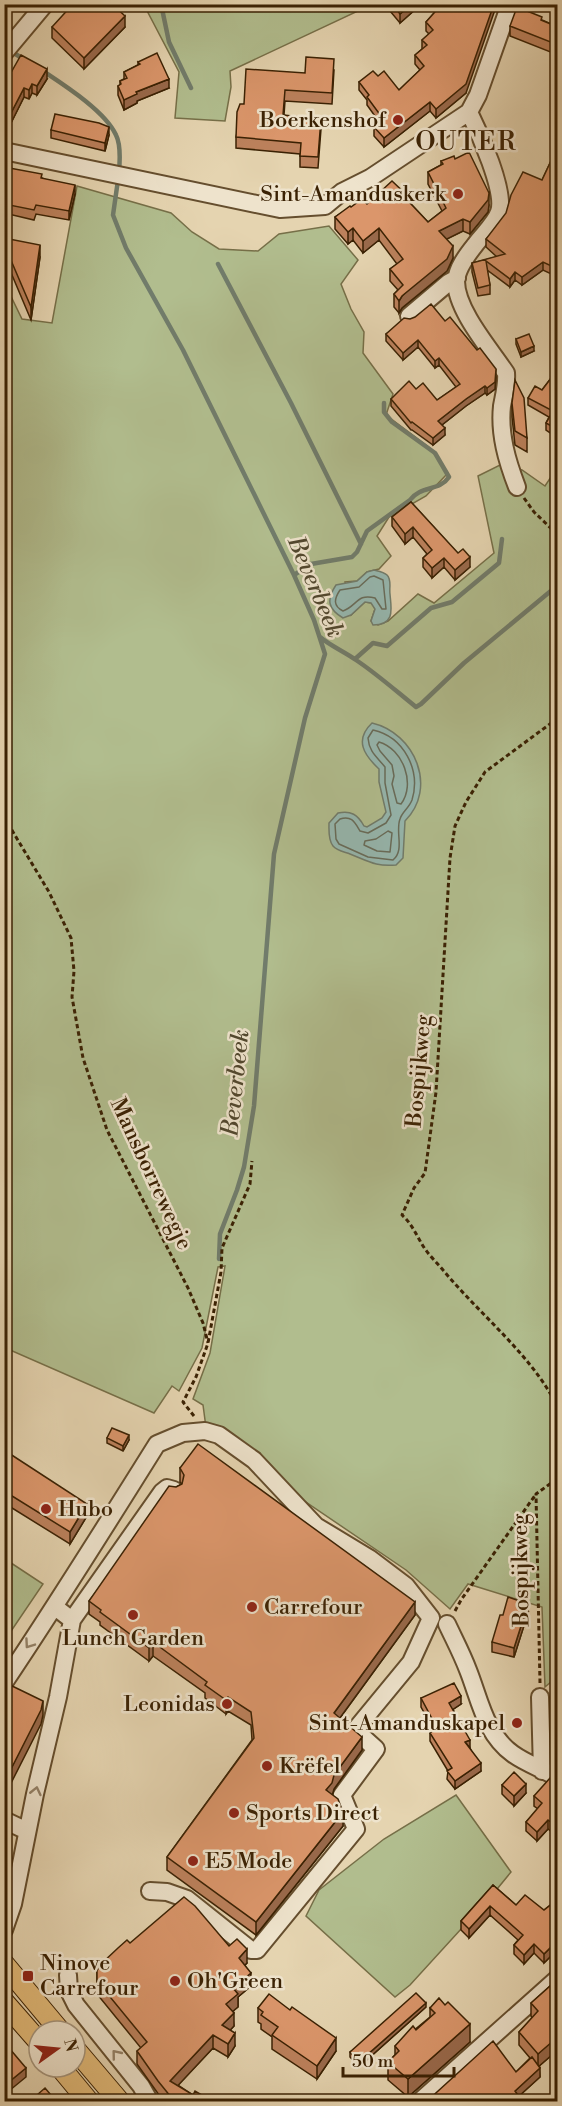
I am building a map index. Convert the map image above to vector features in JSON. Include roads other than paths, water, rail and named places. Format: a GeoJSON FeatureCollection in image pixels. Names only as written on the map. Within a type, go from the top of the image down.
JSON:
{"type":"FeatureCollection","features":[{"type":"Feature","properties":{"kind":"main road"},"geometry":{"type":"LineString","coordinates":[[4,1964],[50,2019]]}},
{"type":"Feature","properties":{"kind":"main road"},"geometry":{"type":"LineString","coordinates":[[4,2002],[27,2028]]}},
{"type":"Feature","properties":{"kind":"main road"},"geometry":{"type":"LineString","coordinates":[[87,2063],[120,2102]]}},
{"type":"Feature","properties":{"kind":"main road"},"geometry":{"type":"LineString","coordinates":[[70,2079],[89,2102]]}},
{"type":"Feature","properties":{"kind":"street"},"geometry":{"type":"LineString","coordinates":[[9,47],[45,4]]}},
{"type":"Feature","properties":{"kind":"street"},"geometry":{"type":"LineString","coordinates":[[4,151],[280,209],[325,206],[342,192],[370,178],[469,112],[478,95],[510,4]]}},
{"type":"Feature","properties":{"kind":"street"},"geometry":{"type":"LineString","coordinates":[[469,112],[481,136],[498,186],[500,205],[494,220],[465,256],[456,278],[467,315],[506,373],[507,383],[502,414],[503,441],[517,486]]}},
{"type":"Feature","properties":{"kind":"street"},"geometry":{"type":"LineString","coordinates":[[409,316],[456,278]]}},
{"type":"Feature","properties":{"kind":"street"},"geometry":{"type":"LineString","coordinates":[[4,1683],[157,1444],[183,1433],[205,1431],[219,1435],[254,1460],[316,1526],[369,1558],[406,1586],[431,1618],[411,1662],[355,1730],[376,1749],[342,1795],[356,1829],[258,1950],[251,1950],[187,1899],[167,1892],[150,1891]]}},
{"type":"Feature","properties":{"kind":"street"},"geometry":{"type":"LineString","coordinates":[[4,1930],[13,1904],[27,1831],[58,1697],[72,1620],[162,1492],[167,1488],[174,1490]]}},
{"type":"Feature","properties":{"kind":"street"},"geometry":{"type":"LineString","coordinates":[[55,1606],[72,1620]]}},
{"type":"Feature","properties":{"kind":"street"},"geometry":{"type":"LineString","coordinates":[[447,1624],[468,1668],[489,1728],[512,1754],[558,1778]]}},
{"type":"Feature","properties":{"kind":"street"},"geometry":{"type":"LineString","coordinates":[[540,1696],[542,1771]]}},
{"type":"Feature","properties":{"kind":"street"},"geometry":{"type":"LineString","coordinates":[[4,1820],[27,1831]]}},
{"type":"Feature","properties":{"kind":"street"},"geometry":{"type":"LineString","coordinates":[[68,1975],[69,1990],[76,2005],[141,2086],[150,2102]]}},
{"type":"Feature","properties":{"kind":"street"},"geometry":{"type":"LineString","coordinates":[[419,2102],[558,1978]]}},
{"type":"Feature","properties":{"kind":"water"},"geometry":{"type":"Polygon","coordinates":[[[374,570],[384,573],[389,579],[391,610],[389,619],[373,625],[371,621],[375,609],[371,603],[365,602],[351,615],[343,618],[338,615],[330,604],[336,585],[357,581],[367,572],[374,570]]]}},
{"type":"Feature","properties":{"kind":"water"},"geometry":{"type":"Polygon","coordinates":[[[372,723],[400,738],[417,763],[420,778],[420,793],[415,808],[405,821],[403,858],[396,865],[367,861],[339,850],[331,844],[329,823],[338,813],[354,814],[367,827],[382,818],[386,812],[379,782],[379,769],[365,753],[362,741],[363,735],[372,723]]]}},
{"type":"Feature","properties":{"kind":"waterway"},"geometry":{"type":"LineString","coordinates":[[161,4],[169,42],[191,88]]}},
{"type":"Feature","properties":{"kind":"waterway","name":"Beverbeek"},"geometry":{"type":"LineString","coordinates":[[9,50],[25,60]]}},
{"type":"Feature","properties":{"kind":"waterway","name":"Beverbeek"},"geometry":{"type":"LineString","coordinates":[[43,71],[83,99],[111,126],[119,143],[119,171]]}},
{"type":"Feature","properties":{"kind":"waterway","name":"Beverbeek"},"geometry":{"type":"LineString","coordinates":[[118,180],[113,215],[126,248],[183,350],[294,575],[314,620],[325,654],[305,718],[274,854],[254,1106],[244,1167],[220,1234],[219,1259]]}},
{"type":"Feature","properties":{"kind":"waterway"},"geometry":{"type":"LineString","coordinates":[[218,264],[361,544]]}},
{"type":"Feature","properties":{"kind":"waterway"},"geometry":{"type":"LineString","coordinates":[[294,575],[311,564],[352,557],[357,552],[367,531],[414,495],[440,485],[449,477],[435,453],[392,422],[384,412],[384,403]]}},
{"type":"Feature","properties":{"kind":"waterway"},"geometry":{"type":"LineString","coordinates":[[355,659],[373,643],[387,646],[431,608],[452,602],[499,563],[502,539]]}},
{"type":"Feature","properties":{"kind":"waterway"},"geometry":{"type":"LineString","coordinates":[[320,637],[364,665],[416,707],[464,663],[558,585]]}},
{"type":"Feature","properties":{"kind":"place","name":"Boerkenshof"},"geometry":{"type":"Point","coordinates":[398,120]}},
{"type":"Feature","properties":{"kind":"place","name":"Sint-Amanduskerk"},"geometry":{"type":"Point","coordinates":[458,194]}},
{"type":"Feature","properties":{"kind":"place","name":"Hubo"},"geometry":{"type":"Point","coordinates":[46,1509]}},
{"type":"Feature","properties":{"kind":"place","name":"Carrefour"},"geometry":{"type":"Point","coordinates":[252,1607]}},
{"type":"Feature","properties":{"kind":"place","name":"Lunch Garden"},"geometry":{"type":"Point","coordinates":[133,1615]}},
{"type":"Feature","properties":{"kind":"place","name":"Leonidas"},"geometry":{"type":"Point","coordinates":[227,1704]}},
{"type":"Feature","properties":{"kind":"place","name":"Sint-Amanduskapel"},"geometry":{"type":"Point","coordinates":[517,1723]}},
{"type":"Feature","properties":{"kind":"place","name":"Krëfel"},"geometry":{"type":"Point","coordinates":[267,1766]}},
{"type":"Feature","properties":{"kind":"place","name":"Sports Direct"},"geometry":{"type":"Point","coordinates":[234,1813]}},
{"type":"Feature","properties":{"kind":"place","name":"E5 Mode"},"geometry":{"type":"Point","coordinates":[193,1861]}},
{"type":"Feature","properties":{"kind":"place","name":"Ninove Carrefour"},"geometry":{"type":"Point","coordinates":[28,1976]}},
{"type":"Feature","properties":{"kind":"place","name":"Oh'Green"},"geometry":{"type":"Point","coordinates":[175,1981]}},
{"type":"Feature","properties":{"kind":"district","name":"OUTER"},"geometry":{"type":"Point","coordinates":[466,142]}}]}
